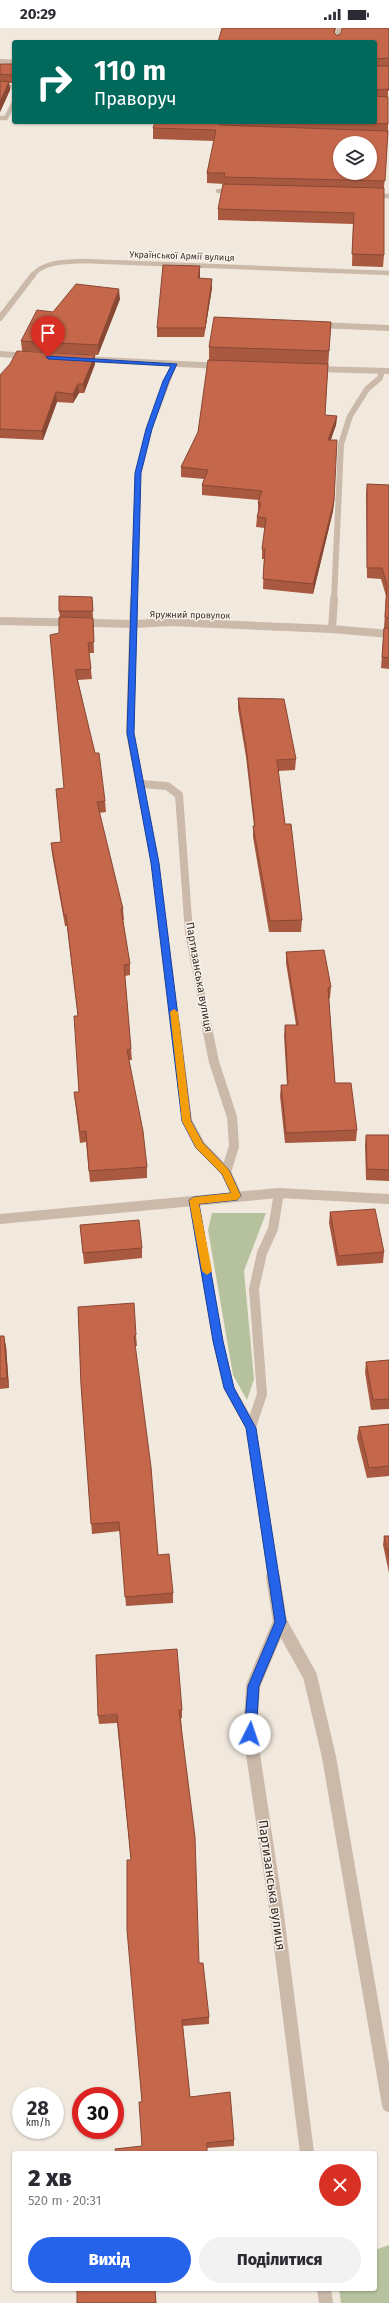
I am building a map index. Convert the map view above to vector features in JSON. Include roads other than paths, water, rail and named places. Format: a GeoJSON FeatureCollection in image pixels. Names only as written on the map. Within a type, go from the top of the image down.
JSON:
{"type":"FeatureCollection","features":[{"type":"Feature","properties":{"kind":"street"},"geometry":{"type":"LineString","coordinates":[[337,40],[339,28]]}},
{"type":"Feature","properties":{"kind":"street"},"geometry":{"type":"LineString","coordinates":[[0,62],[12,62]]}},
{"type":"Feature","properties":{"kind":"street"},"geometry":{"type":"LineString","coordinates":[[0,86],[12,87]]}},
{"type":"Feature","properties":{"kind":"street"},"geometry":{"type":"LineString","coordinates":[[0,118],[6,118],[12,106]]}},
{"type":"Feature","properties":{"kind":"street"},"geometry":{"type":"LineString","coordinates":[[218,191],[241,192]]}},
{"type":"Feature","properties":{"kind":"street"},"geometry":{"type":"LineString","coordinates":[[366,195],[389,196]]}},
{"type":"Feature","properties":{"kind":"street","name":"Української Армії вулиця"},"geometry":{"type":"LineString","coordinates":[[0,318],[36,271],[42,267],[65,263],[183,264],[389,273]]}},
{"type":"Feature","properties":{"kind":"street"},"geometry":{"type":"LineString","coordinates":[[310,325],[389,328]]}},
{"type":"Feature","properties":{"kind":"street"},"geometry":{"type":"LineString","coordinates":[[0,354],[32,356]]}},
{"type":"Feature","properties":{"kind":"street"},"geometry":{"type":"LineString","coordinates":[[71,358],[230,366]]}},
{"type":"Feature","properties":{"kind":"street"},"geometry":{"type":"LineString","coordinates":[[174,364],[166,381],[149,429],[138,473],[134,558],[135,624],[130,733],[141,784],[156,871],[187,1121],[200,1145],[226,1172],[237,1196]]}},
{"type":"Feature","properties":{"kind":"street"},"geometry":{"type":"LineString","coordinates":[[310,368],[386,371]]}},
{"type":"Feature","properties":{"kind":"street"},"geometry":{"type":"LineString","coordinates":[[332,629],[340,500],[341,444],[350,416],[367,389],[386,371]]}},
{"type":"Feature","properties":{"kind":"street","name":"Яружний провулок"},"geometry":{"type":"LineString","coordinates":[[0,621],[135,624],[170,622],[332,629],[389,634]]}},
{"type":"Feature","properties":{"kind":"street","name":"Партизанська вулиця"},"geometry":{"type":"LineString","coordinates":[[141,784],[167,786],[179,795],[189,933],[214,1062],[232,1118],[234,1146],[226,1172]]}},
{"type":"Feature","properties":{"kind":"street"},"geometry":{"type":"LineString","coordinates":[[251,1428],[262,1394],[256,1336],[254,1289],[262,1253],[273,1228],[279,1193]]}},
{"type":"Feature","properties":{"kind":"street"},"geometry":{"type":"LineString","coordinates":[[0,1219],[279,1193],[389,1199]]}},
{"type":"Feature","properties":{"kind":"street"},"geometry":{"type":"LineString","coordinates":[[194,1200],[218,1341],[229,1388],[251,1428],[280,1622],[310,1676],[329,1757],[389,2106]]}},
{"type":"Feature","properties":{"kind":"street","name":"Партизанська вулиця"},"geometry":{"type":"LineString","coordinates":[[280,1622],[253,1686],[250,1734],[277,1915],[307,2151]]}},
{"type":"Feature","properties":{"kind":"street"},"geometry":{"type":"LineString","coordinates":[[324,2291],[326,2303]]}}]}
